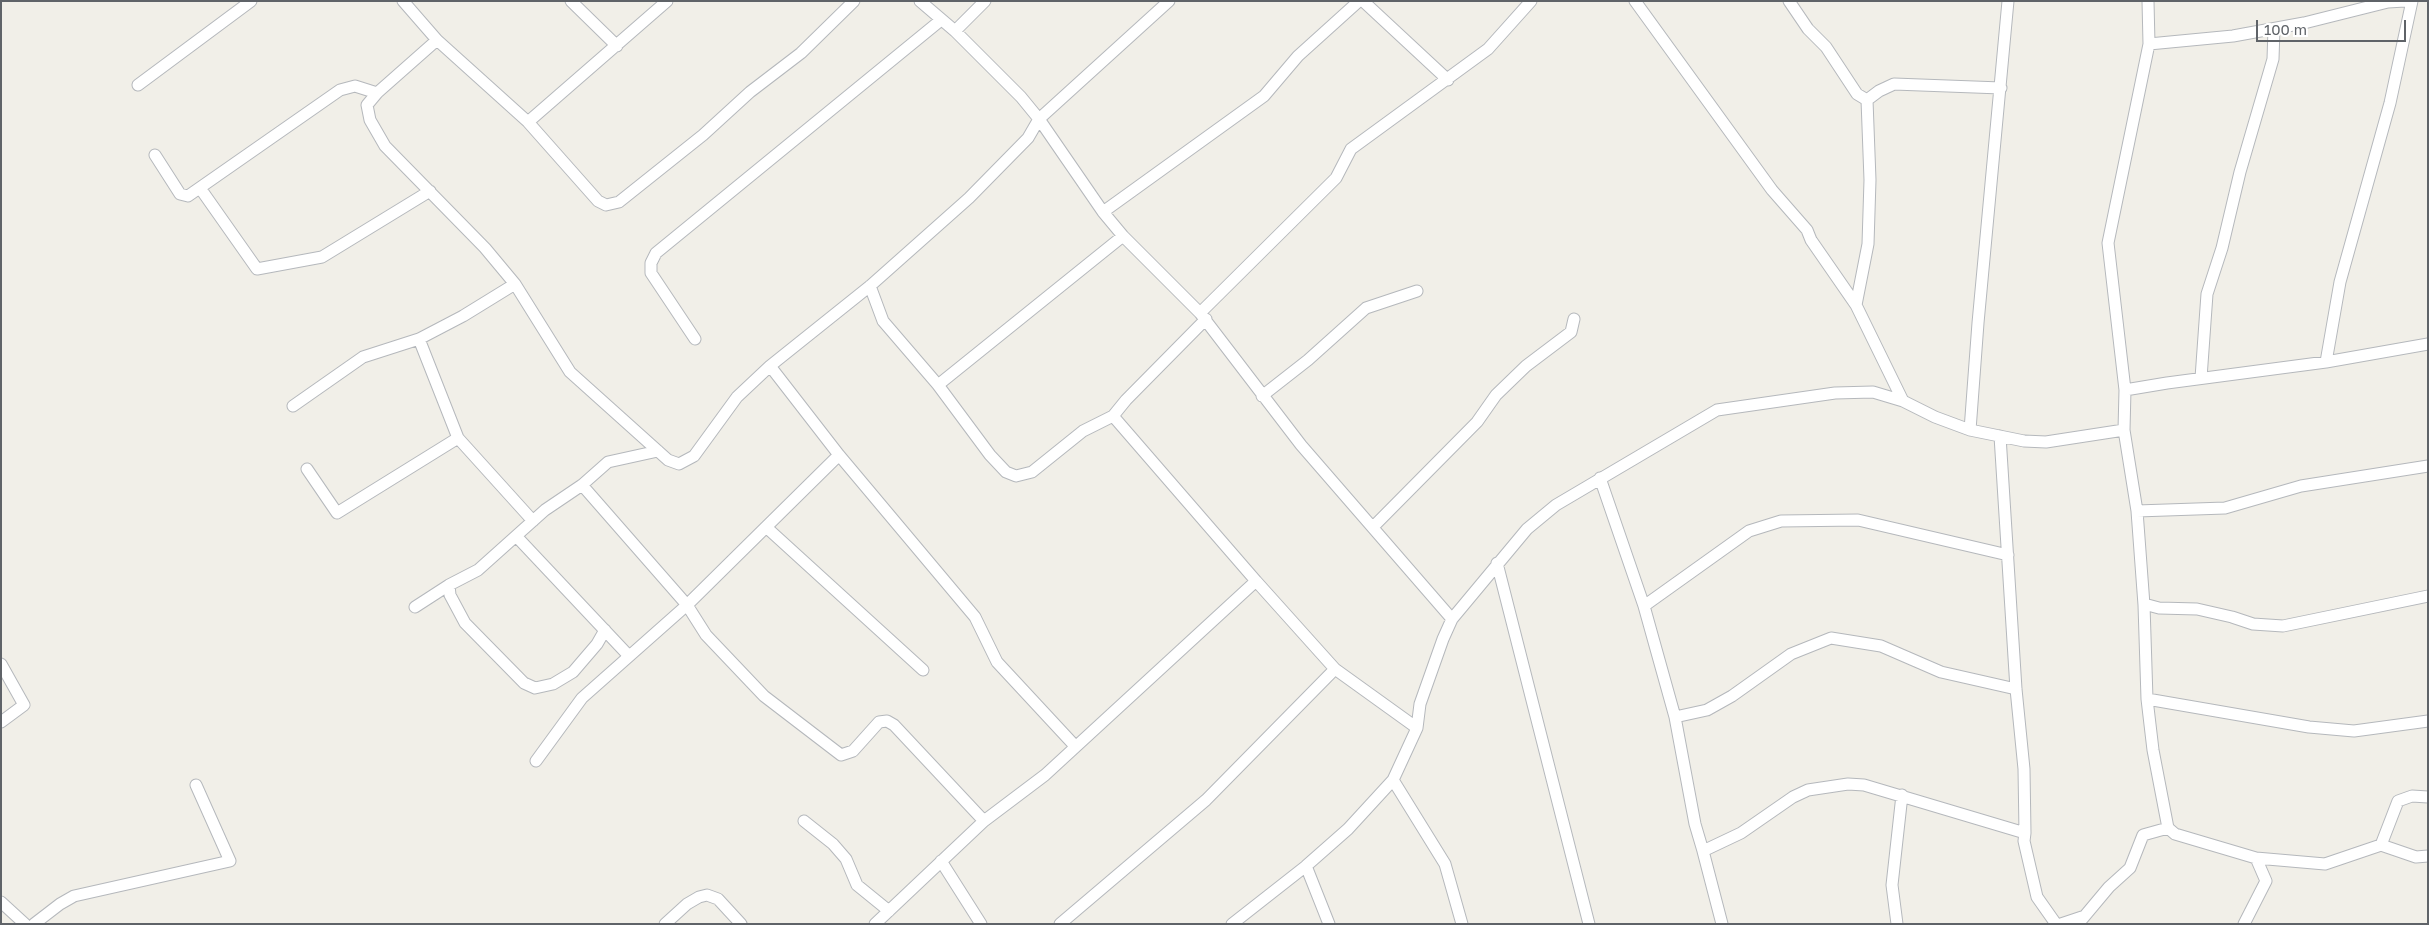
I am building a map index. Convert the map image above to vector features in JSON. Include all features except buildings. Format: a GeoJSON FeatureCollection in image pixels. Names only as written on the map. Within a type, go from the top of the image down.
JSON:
{"type":"FeatureCollection","features":[{"type":"Feature","properties":{"kind":"street"},"geometry":{"type":"LineString","coordinates":[[138,86],[237,5],[251,1]]}},
{"type":"Feature","properties":{"kind":"street"},"geometry":{"type":"LineString","coordinates":[[403,1],[437,40],[528,122],[598,201],[606,205],[619,202],[703,135],[750,92],[801,53],[854,1]]}},
{"type":"Feature","properties":{"kind":"street"},"geometry":{"type":"LineString","coordinates":[[571,1],[617,46]]}},
{"type":"Feature","properties":{"kind":"street"},"geometry":{"type":"LineString","coordinates":[[528,122],[667,1]]}},
{"type":"Feature","properties":{"kind":"street"},"geometry":{"type":"LineString","coordinates":[[920,1],[955,31],[1039,119],[1103,212],[1122,236],[1203,316],[1262,396],[1325,473],[1374,526],[1404,566],[1452,619]]}},
{"type":"Feature","properties":{"kind":"street"},"geometry":{"type":"LineString","coordinates":[[955,31],[985,1]]}},
{"type":"Feature","properties":{"kind":"street"},"geometry":{"type":"LineString","coordinates":[[437,40],[377,93],[367,105],[370,120],[385,146],[485,248],[515,284],[570,372],[668,460],[679,464],[694,456],[737,397],[770,366],[870,286],[969,198],[1028,138],[1039,119],[1168,1]]}},
{"type":"Feature","properties":{"kind":"street"},"geometry":{"type":"LineString","coordinates":[[1103,212],[1264,96],[1298,56],[1359,1]]}},
{"type":"Feature","properties":{"kind":"street"},"geometry":{"type":"LineString","coordinates":[[1363,1],[1448,80]]}},
{"type":"Feature","properties":{"kind":"street"},"geometry":{"type":"LineString","coordinates":[[870,286],[883,321],[938,385],[990,455],[1006,472],[1016,476],[1032,472],[1082,431],[1113,416],[1203,316],[1336,178],[1352,149],[1488,49],[1531,1]]}},
{"type":"Feature","properties":{"kind":"street"},"geometry":{"type":"LineString","coordinates":[[1635,1],[1772,190],[1807,230],[1811,240],[1856,305],[1903,401]]}},
{"type":"Feature","properties":{"kind":"street"},"geometry":{"type":"LineString","coordinates":[[1789,1],[1808,29],[1826,47],[1857,94],[1868,100]]}},
{"type":"Feature","properties":{"kind":"street"},"geometry":{"type":"LineString","coordinates":[[1970,430],[2008,1]]}},
{"type":"Feature","properties":{"kind":"street"},"geometry":{"type":"LineString","coordinates":[[2148,1],[2149,44],[2108,243],[2124,390],[2124,430],[2137,512],[2144,604],[2147,699],[2153,750],[2168,828],[2175,834],[2256,858],[2325,864],[2380,845],[2416,857],[2428,856]]}},
{"type":"Feature","properties":{"kind":"street"},"geometry":{"type":"LineString","coordinates":[[2149,44],[2190,41],[2274,29],[2388,2],[2405,1]]}},
{"type":"Feature","properties":{"kind":"street"},"geometry":{"type":"LineString","coordinates":[[2326,362],[2340,282],[2390,103],[2412,1]]}},
{"type":"Feature","properties":{"kind":"street"},"geometry":{"type":"LineString","coordinates":[[695,339],[651,272],[651,263],[656,253],[941,20]]}},
{"type":"Feature","properties":{"kind":"street"},"geometry":{"type":"LineString","coordinates":[[2201,378],[2208,294],[2222,248],[2240,172],[2273,59],[2274,29]]}},
{"type":"Feature","properties":{"kind":"street"},"geometry":{"type":"LineString","coordinates":[[1868,100],[1894,84],[2001,88]]}},
{"type":"Feature","properties":{"kind":"street"},"geometry":{"type":"LineString","coordinates":[[155,155],[180,194],[188,196],[340,90],[355,86],[377,93]]}},
{"type":"Feature","properties":{"kind":"street"},"geometry":{"type":"LineString","coordinates":[[1856,305],[1868,244],[1870,180],[1868,100]]}},
{"type":"Feature","properties":{"kind":"street"},"geometry":{"type":"LineString","coordinates":[[200,188],[257,269],[322,257],[430,191]]}},
{"type":"Feature","properties":{"kind":"street"},"geometry":{"type":"LineString","coordinates":[[938,385],[1122,236]]}},
{"type":"Feature","properties":{"kind":"street"},"geometry":{"type":"LineString","coordinates":[[293,406],[363,357],[419,339],[463,316],[515,284]]}},
{"type":"Feature","properties":{"kind":"street"},"geometry":{"type":"LineString","coordinates":[[1262,396],[1308,360],[1366,308],[1417,291]]}},
{"type":"Feature","properties":{"kind":"street"},"geometry":{"type":"LineString","coordinates":[[1374,526],[1477,422],[1496,395],[1520,372],[1571,332],[1574,319]]}},
{"type":"Feature","properties":{"kind":"street"},"geometry":{"type":"LineString","coordinates":[[419,339],[458,438],[533,521]]}},
{"type":"Feature","properties":{"kind":"street"},"geometry":{"type":"LineString","coordinates":[[2124,390],[2326,362],[2428,344]]}},
{"type":"Feature","properties":{"kind":"street"},"geometry":{"type":"LineString","coordinates":[[770,366],[839,455],[975,617],[997,662],[1075,746]]}},
{"type":"Feature","properties":{"kind":"street"},"geometry":{"type":"LineString","coordinates":[[1232,924],[1306,866],[1348,829],[1393,780],[1417,728],[1420,704],[1452,619],[1527,529],[1556,505],[1717,410],[1835,393],[1872,392],[1903,401],[1935,417],[1970,430],[2000,436],[2046,442],[2124,430]]}},
{"type":"Feature","properties":{"kind":"street"},"geometry":{"type":"LineString","coordinates":[[1113,416],[1335,669],[1417,728]]}},
{"type":"Feature","properties":{"kind":"street"},"geometry":{"type":"LineString","coordinates":[[2000,436],[2016,689],[2024,769],[2024,841],[2037,897],[2056,924]]}},
{"type":"Feature","properties":{"kind":"street"},"geometry":{"type":"LineString","coordinates":[[307,469],[337,513],[458,438]]}},
{"type":"Feature","properties":{"kind":"street"},"geometry":{"type":"LineString","coordinates":[[415,607],[448,585],[478,570],[533,521],[582,485],[608,462],[658,451]]}},
{"type":"Feature","properties":{"kind":"street"},"geometry":{"type":"LineString","coordinates":[[536,760],[582,698],[687,605],[839,455]]}},
{"type":"Feature","properties":{"kind":"street"},"geometry":{"type":"LineString","coordinates":[[2137,512],[2224,508],[2301,486],[2428,466]]}},
{"type":"Feature","properties":{"kind":"street"},"geometry":{"type":"LineString","coordinates":[[1600,478],[1644,606],[1675,717],[1695,824],[1722,924]]}},
{"type":"Feature","properties":{"kind":"street"},"geometry":{"type":"LineString","coordinates":[[582,485],[687,605],[706,635],[764,696],[841,755],[853,751],[879,722],[887,721],[894,725],[984,821]]}},
{"type":"Feature","properties":{"kind":"street"},"geometry":{"type":"LineString","coordinates":[[1644,606],[1749,531],[1782,521],[1858,520],[2008,555]]}},
{"type":"Feature","properties":{"kind":"street"},"geometry":{"type":"LineString","coordinates":[[766,527],[923,670]]}},
{"type":"Feature","properties":{"kind":"street"},"geometry":{"type":"LineString","coordinates":[[516,536],[630,656]]}},
{"type":"Feature","properties":{"kind":"street"},"geometry":{"type":"LineString","coordinates":[[1497,563],[1589,924]]}},
{"type":"Feature","properties":{"kind":"street"},"geometry":{"type":"LineString","coordinates":[[875,924],[984,821],[1045,775],[1256,581]]}},
{"type":"Feature","properties":{"kind":"street"},"geometry":{"type":"LineString","coordinates":[[448,585],[450,595],[465,624],[524,683],[534,688],[553,684],[573,672],[605,630]]}},
{"type":"Feature","properties":{"kind":"street"},"geometry":{"type":"LineString","coordinates":[[2144,604],[2159,608],[2197,609],[2252,624],[2283,626],[2428,596]]}},
{"type":"Feature","properties":{"kind":"street"},"geometry":{"type":"LineString","coordinates":[[1675,717],[1707,710],[1732,696],[1791,654],[1831,638],[1881,646],[1941,672],[2016,689]]}},
{"type":"Feature","properties":{"kind":"street"},"geometry":{"type":"LineString","coordinates":[[1,664],[24,705],[1,722]]}},
{"type":"Feature","properties":{"kind":"street"},"geometry":{"type":"LineString","coordinates":[[1060,924],[1206,800],[1335,669]]}},
{"type":"Feature","properties":{"kind":"street"},"geometry":{"type":"LineString","coordinates":[[2147,699],[2300,725],[2354,731],[2428,721]]}},
{"type":"Feature","properties":{"kind":"street"},"geometry":{"type":"LineString","coordinates":[[1393,780],[1445,864],[1462,924]]}},
{"type":"Feature","properties":{"kind":"street"},"geometry":{"type":"LineString","coordinates":[[1703,851],[1741,833],[1793,797],[1808,790],[1848,784],[1864,785],[1902,795],[2025,833]]}},
{"type":"Feature","properties":{"kind":"street"},"geometry":{"type":"LineString","coordinates":[[34,924],[74,896],[230,861],[196,785]]}},
{"type":"Feature","properties":{"kind":"street"},"geometry":{"type":"LineString","coordinates":[[1898,924],[1892,885],[1902,795]]}},
{"type":"Feature","properties":{"kind":"street"},"geometry":{"type":"LineString","coordinates":[[2380,845],[2398,801],[2412,796],[2428,797]]}},
{"type":"Feature","properties":{"kind":"street"},"geometry":{"type":"LineString","coordinates":[[804,821],[833,844],[846,859],[857,885],[889,911]]}},
{"type":"Feature","properties":{"kind":"street"},"geometry":{"type":"LineString","coordinates":[[2061,924],[2080,920],[2109,887],[2130,868],[2143,835],[2168,828]]}},
{"type":"Feature","properties":{"kind":"street"},"geometry":{"type":"LineString","coordinates":[[2244,924],[2266,881],[2256,858]]}},
{"type":"Feature","properties":{"kind":"street"},"geometry":{"type":"LineString","coordinates":[[940,862],[981,924]]}},
{"type":"Feature","properties":{"kind":"street"},"geometry":{"type":"LineString","coordinates":[[1306,866],[1328,924]]}},
{"type":"Feature","properties":{"kind":"street"},"geometry":{"type":"LineString","coordinates":[[665,924],[687,904],[707,895],[718,899],[741,924]]}},
{"type":"Feature","properties":{"kind":"street"},"geometry":{"type":"LineString","coordinates":[[1,902],[25,924]]}}]}
